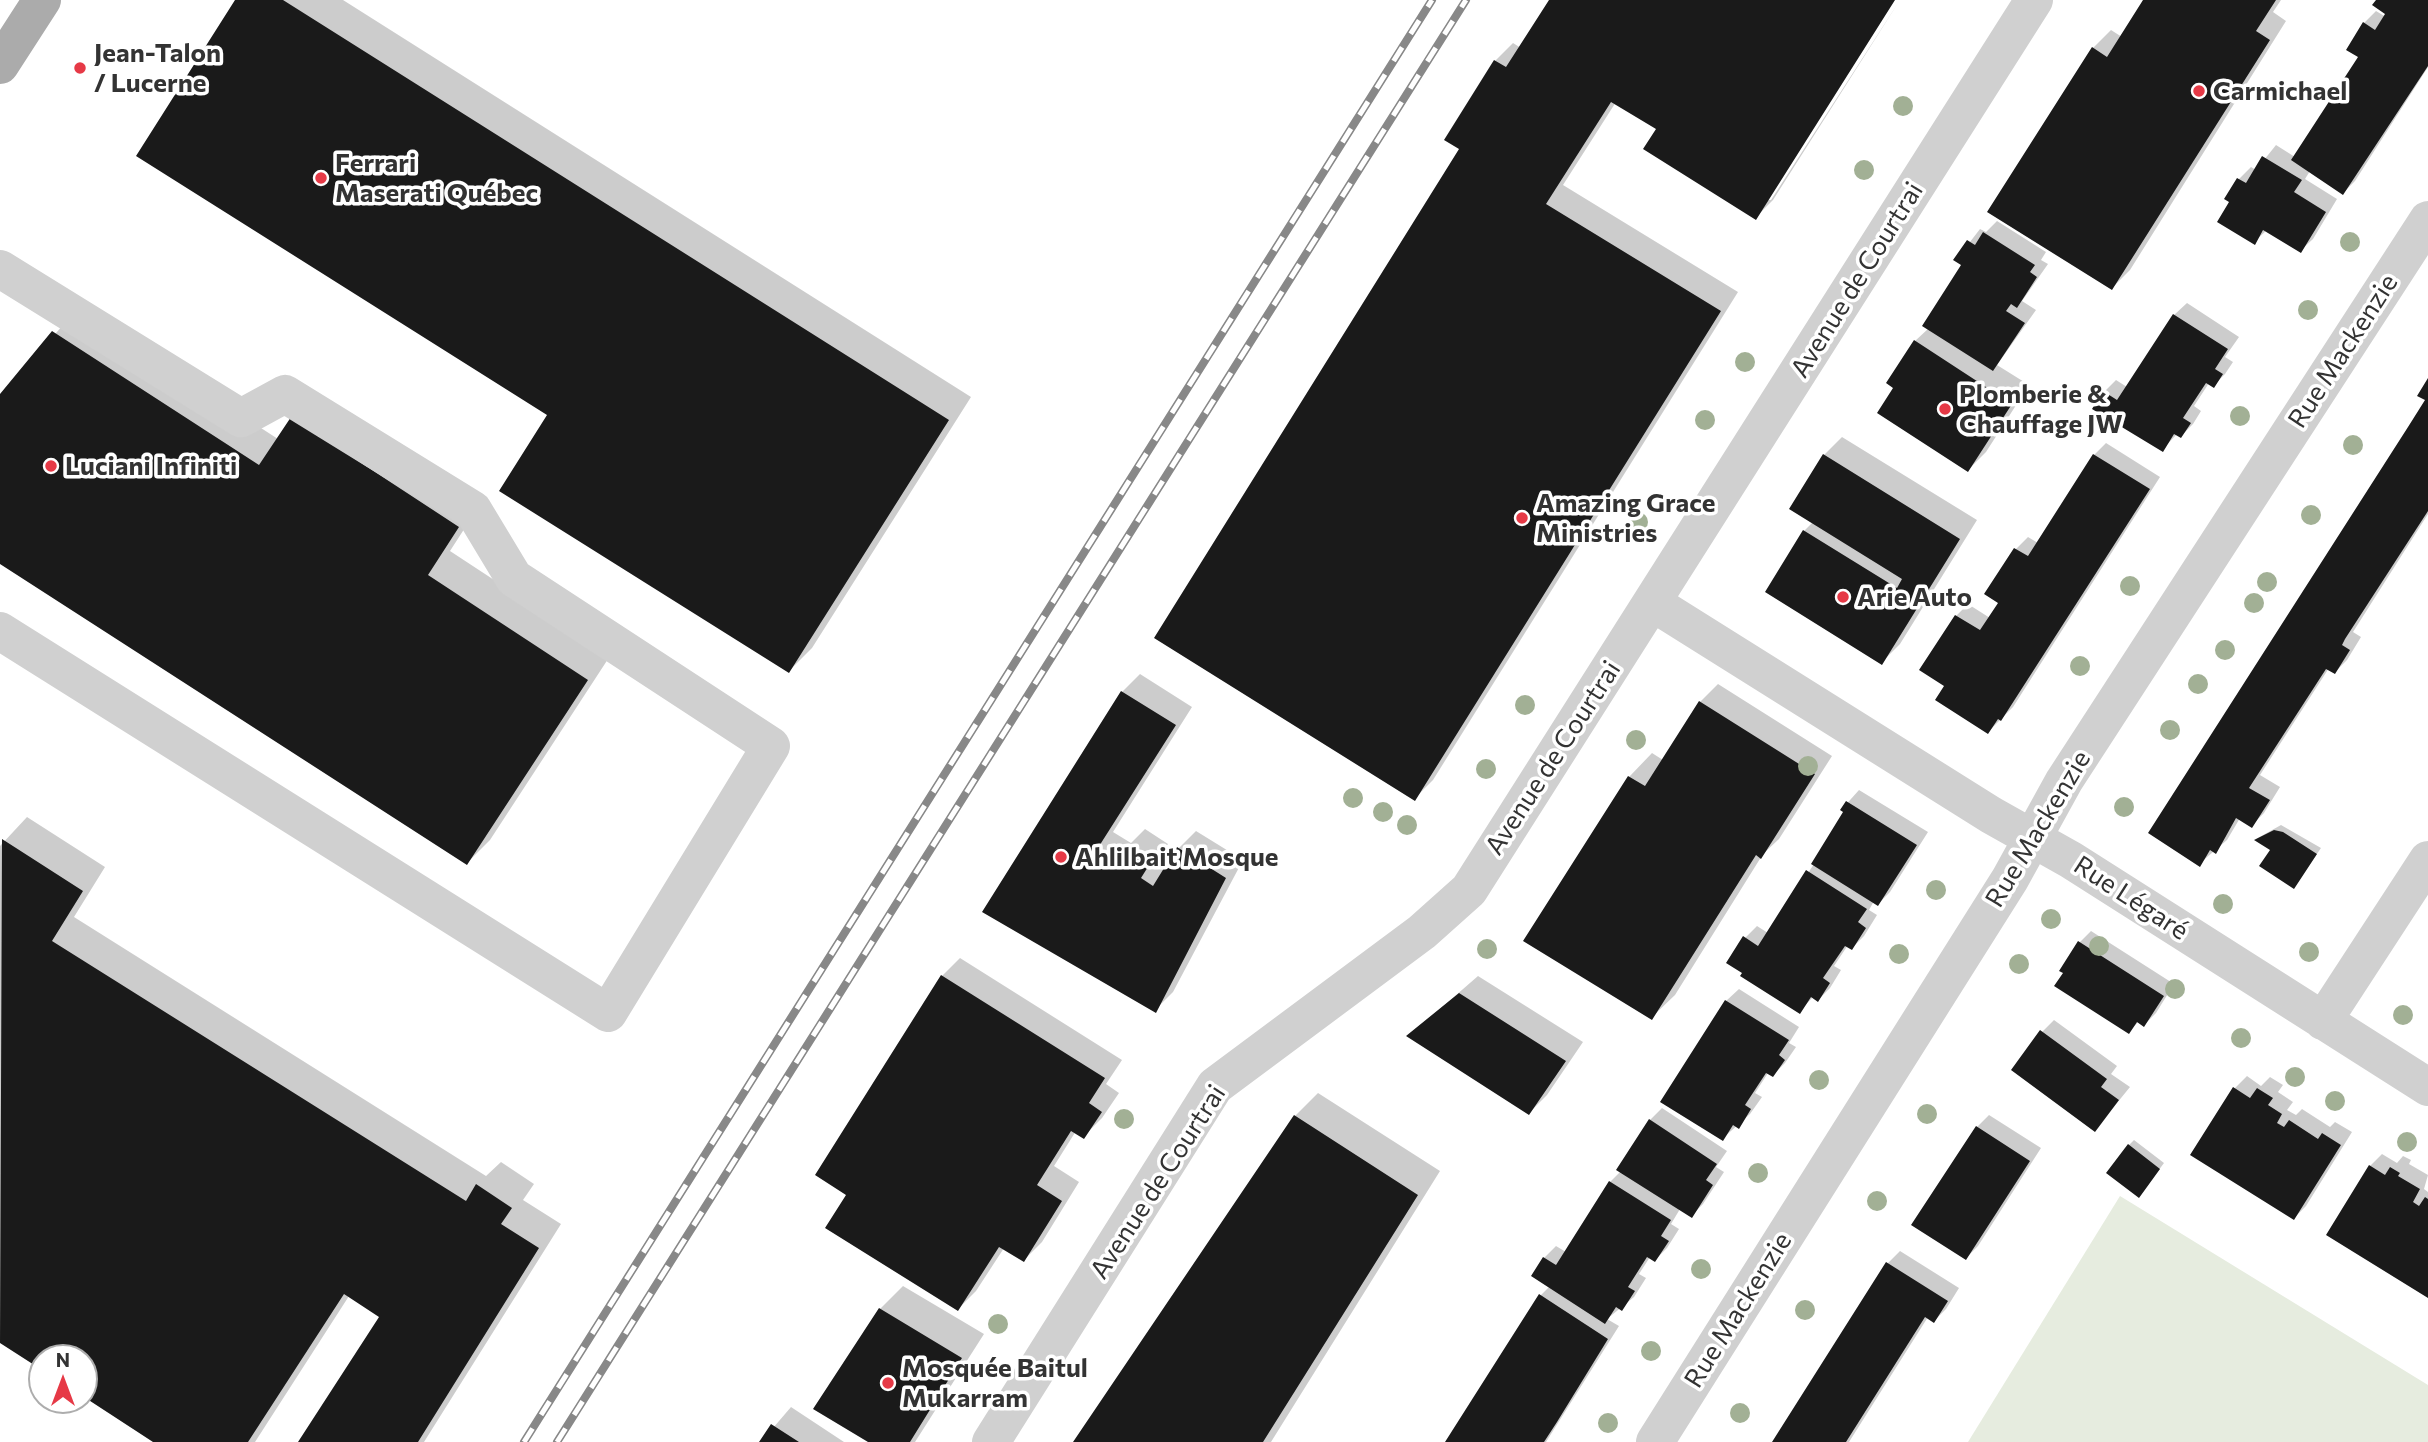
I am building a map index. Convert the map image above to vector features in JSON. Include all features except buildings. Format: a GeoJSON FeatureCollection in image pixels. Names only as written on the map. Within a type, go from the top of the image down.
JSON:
{"type":"FeatureCollection","features":[{"type":"Feature","properties":{"kind":"main road"},"geometry":{"type":"LineString","coordinates":[[0,65],[42,0]]}},
{"type":"Feature","properties":{"kind":"street","name":"Avenue de Courtrai"},"geometry":{"type":"LineString","coordinates":[[991,1442],[1215,1086],[1422,932],[1469,890],[2034,0]]}},
{"type":"Feature","properties":{"kind":"street","name":"Rue Mackenzie"},"geometry":{"type":"LineString","coordinates":[[1655,1442],[2034,839],[2064,781],[2428,220]]}},
{"type":"Feature","properties":{"kind":"street"},"geometry":{"type":"LineString","coordinates":[[0,269],[241,418],[285,394],[473,510],[514,578],[771,746],[608,1013],[0,631]]}},
{"type":"Feature","properties":{"kind":"street","name":"Rue Légaré"},"geometry":{"type":"LineString","coordinates":[[1653,603],[2071,860],[2428,1087]]}},
{"type":"Feature","properties":{"kind":"street"},"geometry":{"type":"LineString","coordinates":[[2323,1021],[2428,860]]}},
{"type":"Feature","properties":{"kind":"shaded area"},"geometry":{"type":"Polygon","coordinates":[[[2120,1196],[2428,1385],[2428,1442],[1968,1442],[2120,1196]]]}},
{"type":"Feature","properties":{"kind":"railway"},"geometry":{"type":"LineString","coordinates":[[524,1442],[1432,0]]}},
{"type":"Feature","properties":{"kind":"railway"},"geometry":{"type":"LineString","coordinates":[[557,1442],[1466,0]]}},
{"type":"Feature","properties":{"kind":"place","name":"Jean-Talon / Lucerne"},"geometry":{"type":"Point","coordinates":[80,68]}},
{"type":"Feature","properties":{"kind":"place","name":"Carmichael"},"geometry":{"type":"Point","coordinates":[2199,91]}},
{"type":"Feature","properties":{"kind":"place","name":"Ferrari Maserati Québec"},"geometry":{"type":"Point","coordinates":[321,178]}},
{"type":"Feature","properties":{"kind":"place","name":"Plomberie & Chauffage JW"},"geometry":{"type":"Point","coordinates":[1945,409]}},
{"type":"Feature","properties":{"kind":"place","name":"Luciani Infiniti"},"geometry":{"type":"Point","coordinates":[51,466]}},
{"type":"Feature","properties":{"kind":"place","name":"Amazing Grace Ministries"},"geometry":{"type":"Point","coordinates":[1522,518]}},
{"type":"Feature","properties":{"kind":"place","name":"Arie Auto"},"geometry":{"type":"Point","coordinates":[1843,597]}},
{"type":"Feature","properties":{"kind":"place","name":"Ahlilbait Mosque"},"geometry":{"type":"Point","coordinates":[1061,857]}},
{"type":"Feature","properties":{"kind":"place","name":"Mosquée Baitul Mukarram"},"geometry":{"type":"Point","coordinates":[888,1383]}}]}
